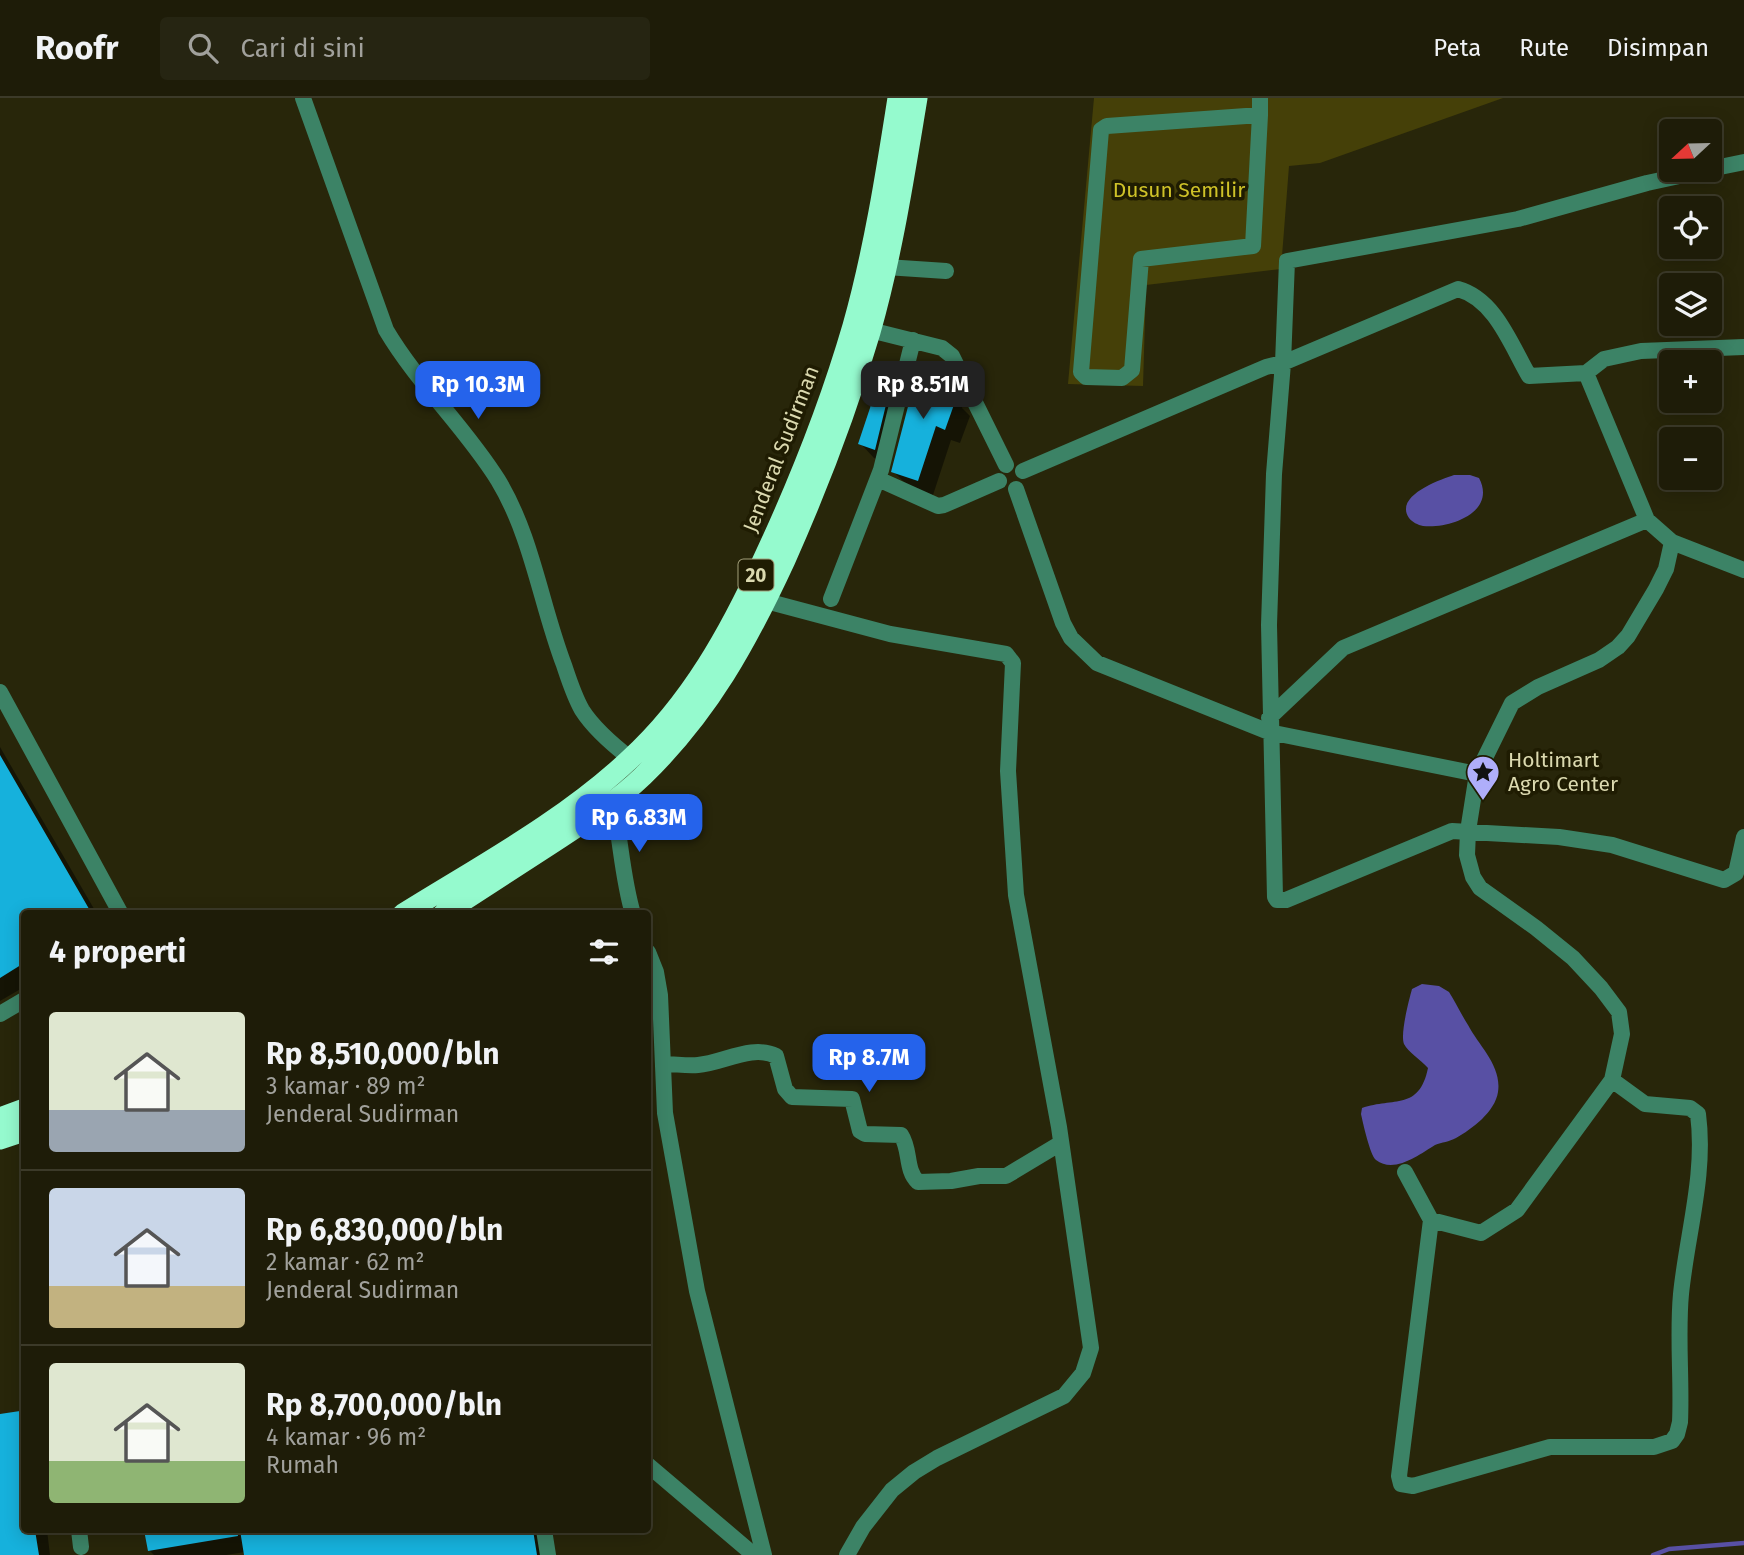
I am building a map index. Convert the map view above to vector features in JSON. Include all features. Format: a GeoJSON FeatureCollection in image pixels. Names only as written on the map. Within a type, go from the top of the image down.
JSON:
{"type":"FeatureCollection","features":[{"type":"Feature","properties":{"kind":"highway","name":"Jenderal Sudirman"},"geometry":{"type":"LineString","coordinates":[[409,910],[537,830],[586,796],[631,759],[679,706],[714,656],[743,603],[861,329],[898,98]]}},
{"type":"Feature","properties":{"kind":"highway","name":"20"},"geometry":{"type":"LineString","coordinates":[[449,910],[612,804],[645,774],[694,720],[732,667],[766,601],[826,463],[861,329],[886,267],[917,98]]}},
{"type":"Feature","properties":{"kind":"highway"},"geometry":{"type":"LineString","coordinates":[[0,1118],[21,1110]]}},
{"type":"Feature","properties":{"kind":"highway"},"geometry":{"type":"LineString","coordinates":[[0,1139],[21,1132]]}},
{"type":"Feature","properties":{"kind":"street"},"geometry":{"type":"LineString","coordinates":[[303,98],[387,330],[408,364],[464,432],[498,480],[515,513],[555,643],[575,695],[592,722],[611,743],[631,759]]}},
{"type":"Feature","properties":{"kind":"street"},"geometry":{"type":"LineString","coordinates":[[1260,106],[1253,246],[1141,259],[1132,370],[1122,378],[1086,377],[1081,372],[1101,130],[1107,126],[1260,106]]}},
{"type":"Feature","properties":{"kind":"street"},"geometry":{"type":"LineString","coordinates":[[1722,166],[1744,162]]}},
{"type":"Feature","properties":{"kind":"street"},"geometry":{"type":"LineString","coordinates":[[1659,180],[1518,219],[1287,261],[1283,363],[1273,474],[1269,625],[1269,725],[1275,897],[1277,900],[1286,900],[1452,831],[1559,837],[1612,845],[1724,880],[1736,873],[1744,837]]}},
{"type":"Feature","properties":{"kind":"street"},"geometry":{"type":"LineString","coordinates":[[886,267],[946,271]]}},
{"type":"Feature","properties":{"kind":"street"},"geometry":{"type":"LineString","coordinates":[[1023,471],[1266,367],[1283,363],[1458,289],[1469,292],[1489,307],[1529,376],[1586,373],[1604,359],[1641,351],[1744,347]]}},
{"type":"Feature","properties":{"kind":"street"},"geometry":{"type":"LineString","coordinates":[[861,329],[943,348],[957,361],[1006,465]]}},
{"type":"Feature","properties":{"kind":"street"},"geometry":{"type":"LineString","coordinates":[[831,598],[878,479],[913,340]]}},
{"type":"Feature","properties":{"kind":"street"},"geometry":{"type":"LineString","coordinates":[[1586,373],[1647,520],[1672,542],[1744,570]]}},
{"type":"Feature","properties":{"kind":"street"},"geometry":{"type":"LineString","coordinates":[[1006,465],[1017,466],[1023,471],[1024,479],[1016,489]]}},
{"type":"Feature","properties":{"kind":"street"},"geometry":{"type":"LineString","coordinates":[[1006,465],[999,474],[999,481],[1004,488],[1016,489]]}},
{"type":"Feature","properties":{"kind":"street"},"geometry":{"type":"LineString","coordinates":[[878,479],[938,506],[944,506],[999,481]]}},
{"type":"Feature","properties":{"kind":"street"},"geometry":{"type":"LineString","coordinates":[[1016,489],[1063,623],[1071,638],[1097,663],[1269,725],[1477,774]]}},
{"type":"Feature","properties":{"kind":"street"},"geometry":{"type":"LineString","coordinates":[[1269,725],[1343,648],[1647,520]]}},
{"type":"Feature","properties":{"kind":"street"},"geometry":{"type":"LineString","coordinates":[[1431,1220],[1481,1233],[1517,1210],[1612,1080],[1622,1034],[1619,1012],[1573,958],[1480,888],[1468,866],[1468,831],[1477,774],[1512,702],[1538,687],[1600,660],[1618,647],[1657,590],[1666,569],[1672,542]]}},
{"type":"Feature","properties":{"kind":"street"},"geometry":{"type":"LineString","coordinates":[[766,601],[890,634],[1006,654],[1011,659],[1014,669],[1007,771],[1016,895],[1062,1143],[1091,1348],[1083,1373],[1064,1396],[937,1458],[892,1490],[847,1555]]}},
{"type":"Feature","properties":{"kind":"street"},"geometry":{"type":"LineString","coordinates":[[0,692],[119,910]]}},
{"type":"Feature","properties":{"kind":"street"},"geometry":{"type":"LineString","coordinates":[[612,804],[620,838],[623,874],[632,910]]}},
{"type":"Feature","properties":{"kind":"street"},"geometry":{"type":"LineString","coordinates":[[651,960],[660,995],[665,1113],[697,1291],[764,1555]]}},
{"type":"Feature","properties":{"kind":"street"},"geometry":{"type":"LineString","coordinates":[[0,1014],[21,1002]]}},
{"type":"Feature","properties":{"kind":"street"},"geometry":{"type":"LineString","coordinates":[[664,1064],[696,1065],[754,1052],[768,1052],[776,1056],[785,1089],[792,1097],[852,1099],[860,1131],[865,1134],[901,1135],[907,1144],[911,1173],[918,1182],[1006,1176],[1062,1143]]}},
{"type":"Feature","properties":{"kind":"street"},"geometry":{"type":"LineString","coordinates":[[1405,1172],[1431,1220],[1399,1476],[1401,1484],[1413,1486],[1550,1447],[1654,1447],[1672,1441],[1678,1434],[1680,1422],[1681,1295],[1696,1200],[1700,1126],[1698,1114],[1690,1108],[1645,1104],[1612,1080]]}},
{"type":"Feature","properties":{"kind":"street"},"geometry":{"type":"LineString","coordinates":[[651,1468],[754,1555]]}},
{"type":"Feature","properties":{"kind":"street"},"geometry":{"type":"LineString","coordinates":[[79,1533],[81,1547]]}},
{"type":"Feature","properties":{"kind":"street"},"geometry":{"type":"LineString","coordinates":[[544,1533],[548,1555]]}},
{"type":"Feature","properties":{"kind":"green space","name":"Dusun Semilir"},"geometry":{"type":"Polygon","coordinates":[[[1094,98],[1503,98],[1320,163],[1289,166],[1281,269],[1146,285],[1143,386],[1068,384],[1094,98]]]}},
{"type":"Feature","properties":{"kind":"shaded area"},"geometry":{"type":"Polygon","coordinates":[[[1454,475],[1479,478],[1483,490],[1482,500],[1476,509],[1468,516],[1446,525],[1423,526],[1409,518],[1406,510],[1413,496],[1429,485],[1454,475]]]}},
{"type":"Feature","properties":{"kind":"shaded area"},"geometry":{"type":"Polygon","coordinates":[[[1422,984],[1439,986],[1449,992],[1493,1065],[1497,1074],[1498,1092],[1488,1113],[1462,1134],[1435,1145],[1406,1162],[1383,1164],[1376,1160],[1371,1152],[1361,1114],[1362,1108],[1412,1097],[1424,1082],[1428,1068],[1408,1050],[1403,1039],[1412,989],[1422,984]]]}},
{"type":"Feature","properties":{"kind":"building"},"geometry":{"type":"Polygon","coordinates":[[[934,366],[948,371],[952,380],[946,396],[956,399],[945,430],[936,426],[918,481],[891,472],[918,368],[932,372],[934,366]]]}},
{"type":"Feature","properties":{"kind":"building"},"geometry":{"type":"Polygon","coordinates":[[[889,379],[892,380],[875,450],[858,444],[872,402],[880,405],[889,379]]]}},
{"type":"Feature","properties":{"kind":"building"},"geometry":{"type":"Polygon","coordinates":[[[0,755],[90,910],[21,910],[21,965],[0,978],[0,755]]]}},
{"type":"Feature","properties":{"kind":"building"},"geometry":{"type":"Polygon","coordinates":[[[20,1411],[21,1533],[35,1533],[39,1555],[0,1555],[0,1414],[20,1411]]]}},
{"type":"Feature","properties":{"kind":"building"},"geometry":{"type":"Polygon","coordinates":[[[145,1533],[238,1533],[238,1536],[148,1551],[145,1533]]]}},
{"type":"Feature","properties":{"kind":"building"},"geometry":{"type":"Polygon","coordinates":[[[240,1533],[533,1533],[537,1555],[244,1555],[240,1533]]]}},
{"type":"Feature","properties":{"kind":"waterway"},"geometry":{"type":"LineString","coordinates":[[1653,1555],[1669,1549],[1744,1543]]}},
{"type":"Feature","properties":{"kind":"place","name":"Holtimart Agro Center"},"geometry":{"type":"Point","coordinates":[1483,802]}}]}
